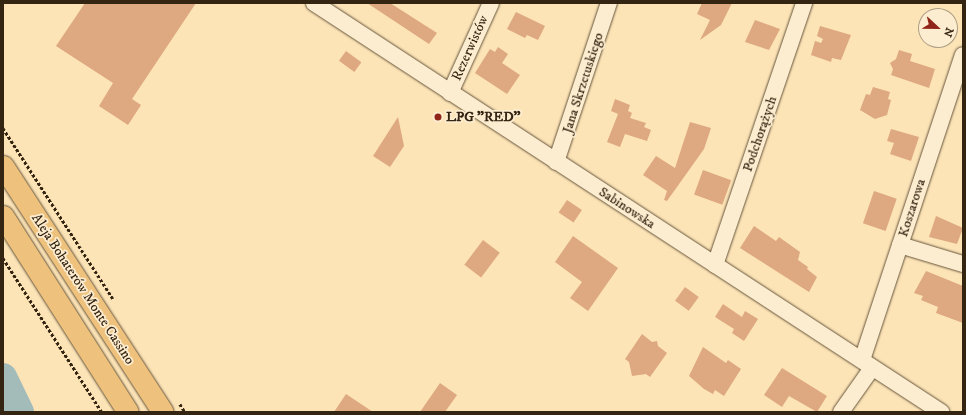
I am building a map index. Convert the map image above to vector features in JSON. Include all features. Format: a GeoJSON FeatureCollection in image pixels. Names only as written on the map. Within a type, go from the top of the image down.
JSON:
{"type":"FeatureCollection","features":[{"type":"Feature","properties":{"kind":"main road","name":"Aleja Bohaterów Monte Cassino"},"geometry":{"type":"LineString","coordinates":[[3,166],[170,406]]}},
{"type":"Feature","properties":{"kind":"main road","name":"Aleja Bohaterów Monte Cassino"},"geometry":{"type":"LineString","coordinates":[[3,216],[128,412]]}},
{"type":"Feature","properties":{"kind":"street","name":"Sabinowska"},"geometry":{"type":"LineString","coordinates":[[314,3],[941,412]]}},
{"type":"Feature","properties":{"kind":"street","name":"Rezerwistów"},"geometry":{"type":"LineString","coordinates":[[450,93],[491,3]]}},
{"type":"Feature","properties":{"kind":"street","name":"Jana Skrzetuskiego"},"geometry":{"type":"LineString","coordinates":[[556,162],[609,3]]}},
{"type":"Feature","properties":{"kind":"street","name":"Podchorążych"},"geometry":{"type":"LineString","coordinates":[[715,265],[804,3]]}},
{"type":"Feature","properties":{"kind":"street","name":"Koszarowa"},"geometry":{"type":"LineString","coordinates":[[841,412],[867,364],[900,245],[963,55]]}},
{"type":"Feature","properties":{"kind":"street"},"geometry":{"type":"LineString","coordinates":[[900,245],[963,264]]}},
{"type":"Feature","properties":{"kind":"path"},"geometry":{"type":"LineString","coordinates":[[3,128],[115,302]]}},
{"type":"Feature","properties":{"kind":"path"},"geometry":{"type":"LineString","coordinates":[[3,258],[102,412]]}},
{"type":"Feature","properties":{"kind":"path"},"geometry":{"type":"LineString","coordinates":[[170,406],[185,412]]}},
{"type":"Feature","properties":{"kind":"building"},"geometry":{"type":"Polygon","coordinates":[[[85,3],[196,3],[132,99],[141,105],[128,125],[99,106],[113,83],[56,46],[85,3]]]}},
{"type":"Feature","properties":{"kind":"building"},"geometry":{"type":"Polygon","coordinates":[[[367,3],[390,3],[437,33],[429,44],[367,3]]]}},
{"type":"Feature","properties":{"kind":"building"},"geometry":{"type":"Polygon","coordinates":[[[702,3],[732,3],[721,25],[700,40],[710,20],[697,14],[702,3]]]}},
{"type":"Feature","properties":{"kind":"building"},"geometry":{"type":"Polygon","coordinates":[[[516,12],[545,26],[538,40],[527,35],[525,38],[507,29],[516,12]]]}},
{"type":"Feature","properties":{"kind":"building"},"geometry":{"type":"Polygon","coordinates":[[[755,20],[780,29],[769,50],[745,42],[755,20]]]}},
{"type":"Feature","properties":{"kind":"building"},"geometry":{"type":"Polygon","coordinates":[[[820,26],[851,35],[841,60],[832,58],[831,62],[811,55],[815,41],[821,43],[823,39],[817,36],[820,26]]]}},
{"type":"Feature","properties":{"kind":"building"},"geometry":{"type":"Polygon","coordinates":[[[498,47],[508,54],[502,63],[520,75],[507,94],[475,73],[490,49],[495,52],[498,47]]]}},
{"type":"Feature","properties":{"kind":"building"},"geometry":{"type":"Polygon","coordinates":[[[899,50],[912,54],[910,61],[935,69],[929,88],[891,75],[893,69],[890,63],[896,59],[899,50]]]}},
{"type":"Feature","properties":{"kind":"building"},"geometry":{"type":"Polygon","coordinates":[[[346,51],[361,62],[354,72],[339,61],[346,51]]]}},
{"type":"Feature","properties":{"kind":"building"},"geometry":{"type":"Polygon","coordinates":[[[873,87],[890,92],[888,99],[891,100],[887,115],[875,119],[860,110],[866,94],[870,95],[873,87]]]}},
{"type":"Feature","properties":{"kind":"building"},"geometry":{"type":"Polygon","coordinates":[[[615,99],[630,105],[628,111],[632,113],[630,118],[646,123],[644,127],[651,130],[647,141],[625,134],[620,147],[607,142],[618,114],[611,111],[615,99]]]}},
{"type":"Feature","properties":{"kind":"building"},"geometry":{"type":"Polygon","coordinates":[[[398,117],[404,146],[390,167],[373,156],[398,117]]]}},
{"type":"Feature","properties":{"kind":"building"},"geometry":{"type":"Polygon","coordinates":[[[690,122],[711,128],[704,149],[667,201],[664,200],[667,191],[643,175],[656,156],[675,168],[690,122]]]}},
{"type":"Feature","properties":{"kind":"building"},"geometry":{"type":"Polygon","coordinates":[[[891,129],[919,137],[911,161],[890,154],[894,143],[887,141],[891,129]]]}},
{"type":"Feature","properties":{"kind":"building"},"geometry":{"type":"Polygon","coordinates":[[[703,170],[731,180],[722,205],[694,194],[703,170]]]}},
{"type":"Feature","properties":{"kind":"building"},"geometry":{"type":"Polygon","coordinates":[[[874,191],[897,199],[886,231],[863,223],[874,191]]]}},
{"type":"Feature","properties":{"kind":"building"},"geometry":{"type":"Polygon","coordinates":[[[567,200],[582,210],[574,223],[559,212],[567,200]]]}},
{"type":"Feature","properties":{"kind":"building"},"geometry":{"type":"Polygon","coordinates":[[[936,216],[963,228],[957,244],[929,237],[936,216]]]}},
{"type":"Feature","properties":{"kind":"building"},"geometry":{"type":"Polygon","coordinates":[[[754,226],[776,241],[779,237],[800,252],[798,260],[808,267],[807,269],[817,277],[809,292],[740,248],[754,226]]]}},
{"type":"Feature","properties":{"kind":"building"},"geometry":{"type":"Polygon","coordinates":[[[573,236],[618,268],[588,311],[570,298],[582,282],[555,262],[573,236]]]}},
{"type":"Feature","properties":{"kind":"building"},"geometry":{"type":"Polygon","coordinates":[[[483,240],[500,253],[481,277],[464,265],[483,240]]]}},
{"type":"Feature","properties":{"kind":"building"},"geometry":{"type":"Polygon","coordinates":[[[926,271],[963,286],[963,323],[936,313],[938,307],[921,300],[923,296],[914,293],[926,271]]]}},
{"type":"Feature","properties":{"kind":"building"},"geometry":{"type":"Polygon","coordinates":[[[685,287],[699,297],[689,311],[675,301],[685,287]]]}},
{"type":"Feature","properties":{"kind":"building"},"geometry":{"type":"Polygon","coordinates":[[[723,304],[742,317],[745,311],[758,319],[744,341],[732,333],[734,329],[715,317],[723,304]]]}},
{"type":"Feature","properties":{"kind":"building"},"geometry":{"type":"Polygon","coordinates":[[[642,334],[652,342],[657,341],[658,346],[667,353],[650,377],[646,374],[632,376],[629,362],[625,359],[642,334]]]}},
{"type":"Feature","properties":{"kind":"building"},"geometry":{"type":"Polygon","coordinates":[[[703,347],[726,363],[728,360],[741,369],[724,396],[715,390],[713,394],[704,389],[689,376],[703,347]]]}},
{"type":"Feature","properties":{"kind":"building"},"geometry":{"type":"Polygon","coordinates":[[[782,368],[827,396],[817,412],[789,396],[782,407],[764,395],[782,368]]]}},
{"type":"Feature","properties":{"kind":"building"},"geometry":{"type":"Polygon","coordinates":[[[440,383],[457,395],[445,412],[420,412],[440,383]]]}},
{"type":"Feature","properties":{"kind":"building"},"geometry":{"type":"Polygon","coordinates":[[[346,394],[373,412],[334,412],[346,394]]]}},
{"type":"Feature","properties":{"kind":"waterway"},"geometry":{"type":"LineString","coordinates":[[3,377],[20,412]]}},
{"type":"Feature","properties":{"kind":"place","name":"LPG \"RED\""},"geometry":{"type":"Point","coordinates":[438,117]}}]}
